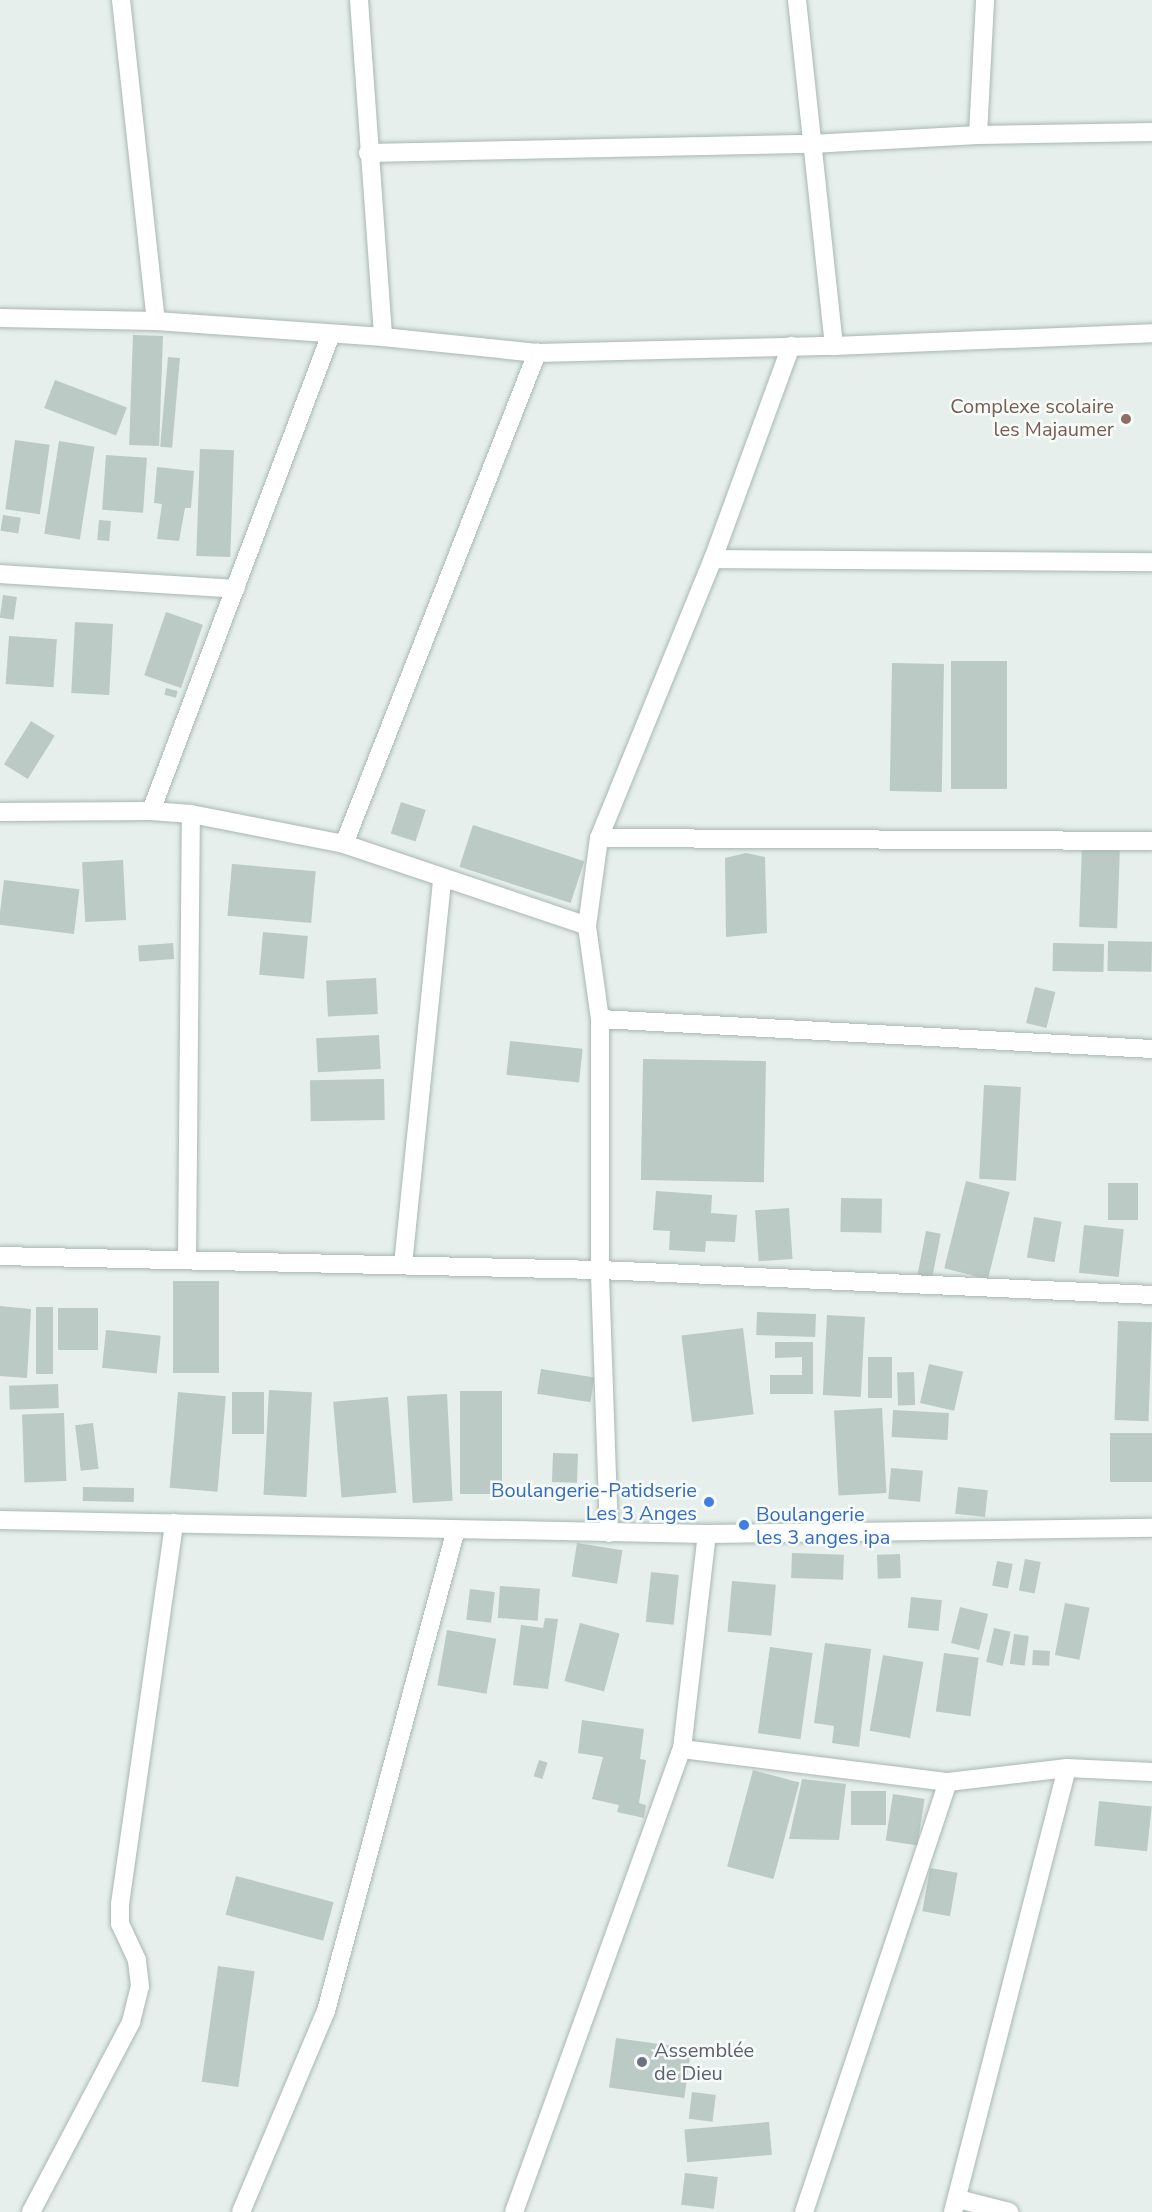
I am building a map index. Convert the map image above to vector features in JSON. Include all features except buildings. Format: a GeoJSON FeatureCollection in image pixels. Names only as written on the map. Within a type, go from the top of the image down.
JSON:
{"type":"FeatureCollection","features":[{"type":"Feature","properties":{"kind":"street"},"geometry":{"type":"LineString","coordinates":[[121,0],[156,321]]}},
{"type":"Feature","properties":{"kind":"street"},"geometry":{"type":"LineString","coordinates":[[359,0],[368,153],[383,337]]}},
{"type":"Feature","properties":{"kind":"street"},"geometry":{"type":"LineString","coordinates":[[797,0],[834,346]]}},
{"type":"Feature","properties":{"kind":"street"},"geometry":{"type":"LineString","coordinates":[[978,135],[985,0]]}},
{"type":"Feature","properties":{"kind":"street"},"geometry":{"type":"LineString","coordinates":[[368,153],[812,144],[978,135],[1152,132]]}},
{"type":"Feature","properties":{"kind":"street"},"geometry":{"type":"LineString","coordinates":[[0,318],[156,321],[383,337],[537,353],[834,346],[1152,333]]}},
{"type":"Feature","properties":{"kind":"street"},"geometry":{"type":"LineString","coordinates":[[151,811],[331,334]]}},
{"type":"Feature","properties":{"kind":"street"},"geometry":{"type":"LineString","coordinates":[[609,1533],[600,1270],[600,1019],[587,926],[599,838],[713,559],[791,346]]}},
{"type":"Feature","properties":{"kind":"street"},"geometry":{"type":"LineString","coordinates":[[344,844],[537,353]]}},
{"type":"Feature","properties":{"kind":"street"},"geometry":{"type":"LineString","coordinates":[[713,559],[1152,562]]}},
{"type":"Feature","properties":{"kind":"street"},"geometry":{"type":"LineString","coordinates":[[0,574],[236,589]]}},
{"type":"Feature","properties":{"kind":"street"},"geometry":{"type":"LineString","coordinates":[[0,813],[151,811],[191,814],[344,844],[587,926]]}},
{"type":"Feature","properties":{"kind":"street"},"geometry":{"type":"LineString","coordinates":[[187,1260],[191,814]]}},
{"type":"Feature","properties":{"kind":"street"},"geometry":{"type":"LineString","coordinates":[[599,838],[1152,841]]}},
{"type":"Feature","properties":{"kind":"street"},"geometry":{"type":"LineString","coordinates":[[403,1265],[442,878]]}},
{"type":"Feature","properties":{"kind":"street"},"geometry":{"type":"LineString","coordinates":[[600,1019],[1152,1048]]}},
{"type":"Feature","properties":{"kind":"street"},"geometry":{"type":"LineString","coordinates":[[0,1256],[600,1270],[1152,1295]]}},
{"type":"Feature","properties":{"kind":"street"},"geometry":{"type":"LineString","coordinates":[[0,1520],[609,1533],[1152,1528]]}},
{"type":"Feature","properties":{"kind":"street"},"geometry":{"type":"LineString","coordinates":[[31,2212],[131,2022],[140,1986],[137,1960],[120,1924],[120,1904],[174,1523]]}},
{"type":"Feature","properties":{"kind":"street"},"geometry":{"type":"LineString","coordinates":[[241,2212],[326,2011],[456,1530]]}},
{"type":"Feature","properties":{"kind":"street"},"geometry":{"type":"LineString","coordinates":[[514,2212],[682,1749],[706,1533]]}},
{"type":"Feature","properties":{"kind":"street"},"geometry":{"type":"LineString","coordinates":[[682,1749],[948,1782],[1067,1768],[1152,1772]]}},
{"type":"Feature","properties":{"kind":"street"},"geometry":{"type":"LineString","coordinates":[[1009,2212],[956,2206],[1067,1768]]}},
{"type":"Feature","properties":{"kind":"street"},"geometry":{"type":"LineString","coordinates":[[804,2212],[948,1782]]}},
{"type":"Feature","properties":{"kind":"place","name":"Complexe scolaire les Majaumer"},"geometry":{"type":"Point","coordinates":[1126,419]}},
{"type":"Feature","properties":{"kind":"place","name":"Boulangerie-Patidserie Les 3 Anges"},"geometry":{"type":"Point","coordinates":[709,1502]}},
{"type":"Feature","properties":{"kind":"place","name":"Boulangerie les 3 anges ipa"},"geometry":{"type":"Point","coordinates":[744,1525]}},
{"type":"Feature","properties":{"kind":"place","name":"Assemblée de Dieu"},"geometry":{"type":"Point","coordinates":[642,2062]}}]}
